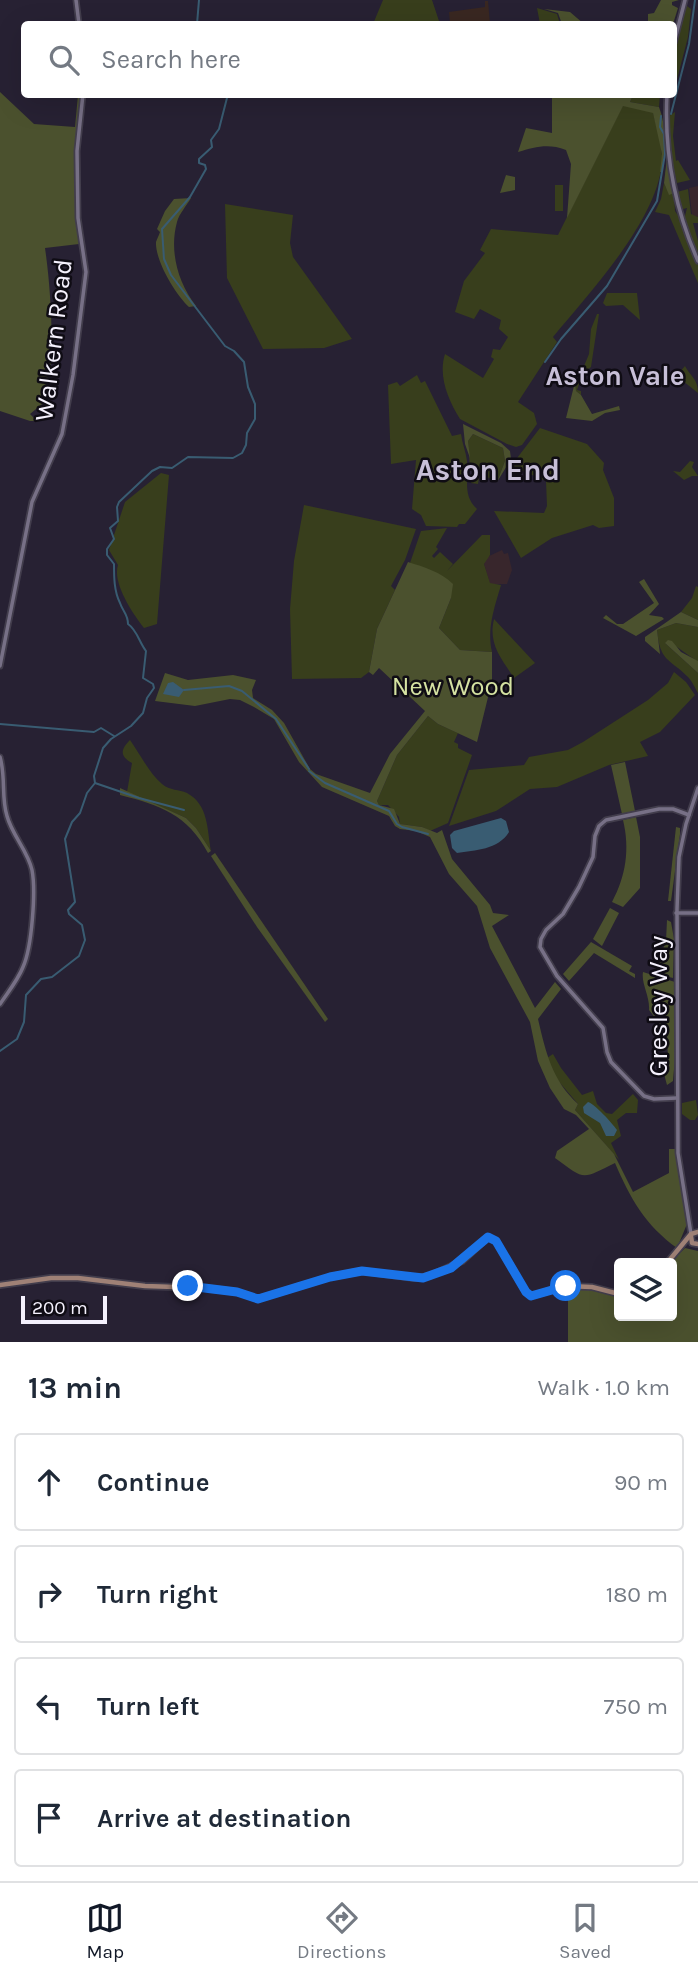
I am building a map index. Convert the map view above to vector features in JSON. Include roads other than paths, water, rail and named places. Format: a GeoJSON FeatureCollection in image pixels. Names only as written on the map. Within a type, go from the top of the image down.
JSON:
{"type":"FeatureCollection","features":[{"type":"Feature","properties":{"kind":"main road"},"geometry":{"type":"LineString","coordinates":[[684,1245],[696,1245],[694,1233]]}},
{"type":"Feature","properties":{"kind":"main road"},"geometry":{"type":"LineString","coordinates":[[672,1258],[694,1233]]}},
{"type":"Feature","properties":{"kind":"main road"},"geometry":{"type":"LineString","coordinates":[[0,1285],[71,1278],[205,1288],[237,1292],[258,1299],[330,1277],[362,1271],[415,1278],[430,1276],[462,1261],[488,1237],[496,1241],[531,1296],[566,1286],[592,1287],[614,1293]]}},
{"type":"Feature","properties":{"kind":"street"},"geometry":{"type":"LineString","coordinates":[[76,0],[79,21]]}},
{"type":"Feature","properties":{"kind":"street"},"geometry":{"type":"LineString","coordinates":[[677,31],[685,0]]}},
{"type":"Feature","properties":{"kind":"street","name":"Walkern Road"},"geometry":{"type":"LineString","coordinates":[[0,666],[29,514],[62,433],[72,385],[86,272],[78,218],[77,151],[83,98]]}},
{"type":"Feature","properties":{"kind":"street"},"geometry":{"type":"LineString","coordinates":[[667,98],[669,155],[677,199],[698,261]]}},
{"type":"Feature","properties":{"kind":"street"},"geometry":{"type":"LineString","coordinates":[[0,757],[5,776],[6,813],[28,860],[33,884],[27,958],[0,1003]]}},
{"type":"Feature","properties":{"kind":"street","name":"Gresley Way"},"geometry":{"type":"LineString","coordinates":[[694,1233],[680,1173],[677,1098],[677,914],[680,857],[698,788]]}},
{"type":"Feature","properties":{"kind":"street"},"geometry":{"type":"LineString","coordinates":[[677,1098],[654,1099],[640,1093],[609,1058],[603,1028],[557,976],[541,950],[541,939],[563,914],[579,887],[593,857],[599,826],[606,820],[659,809],[673,809],[689,815]]}},
{"type":"Feature","properties":{"kind":"street"},"geometry":{"type":"LineString","coordinates":[[677,914],[698,913]]}},
{"type":"Feature","properties":{"kind":"water"},"geometry":{"type":"Polygon","coordinates":[[[173,682],[184,690],[179,697],[163,694],[168,683],[173,682]]]}},
{"type":"Feature","properties":{"kind":"water"},"geometry":{"type":"Polygon","coordinates":[[[501,818],[506,821],[509,832],[499,842],[486,848],[457,853],[452,848],[450,835],[454,831],[501,818]]]}},
{"type":"Feature","properties":{"kind":"water"},"geometry":{"type":"Polygon","coordinates":[[[588,1102],[617,1130],[614,1136],[606,1136],[600,1123],[584,1113],[583,1107],[588,1102]]]}},
{"type":"Feature","properties":{"kind":"waterway"},"geometry":{"type":"LineString","coordinates":[[197,21],[199,0]]}},
{"type":"Feature","properties":{"kind":"waterway"},"geometry":{"type":"LineString","coordinates":[[677,91],[689,44],[695,0]]}},
{"type":"Feature","properties":{"kind":"waterway"},"geometry":{"type":"LineString","coordinates":[[0,1051],[17,1039],[24,1022],[26,995],[41,979],[52,977],[79,956],[85,940],[82,925],[68,910],[75,902],[65,839],[72,822],[80,813],[87,793],[95,783],[94,776],[103,748],[143,713],[147,698],[154,688],[153,684],[143,678],[146,651],[134,629],[128,624],[117,594],[114,564],[107,555],[107,549],[114,539],[110,528],[118,521],[119,502],[152,471],[160,467],[172,468],[188,457],[233,458],[242,453],[247,433],[255,419],[255,404],[248,387],[244,362],[225,346],[171,275],[164,259],[162,229],[190,197],[206,169],[205,165],[199,163],[199,159],[212,147],[211,140],[219,129],[227,98]]}},
{"type":"Feature","properties":{"kind":"waterway"},"geometry":{"type":"LineString","coordinates":[[671,114],[675,98]]}},
{"type":"Feature","properties":{"kind":"waterway"},"geometry":{"type":"LineString","coordinates":[[545,362],[561,339],[607,286],[657,201],[665,154],[664,134],[660,127],[661,116]]}},
{"type":"Feature","properties":{"kind":"waterway"},"geometry":{"type":"LineString","coordinates":[[184,690],[229,686],[242,691],[276,719],[309,769]]}},
{"type":"Feature","properties":{"kind":"waterway"},"geometry":{"type":"LineString","coordinates":[[0,724],[94,732],[101,728],[114,736]]}},
{"type":"Feature","properties":{"kind":"waterway"},"geometry":{"type":"LineString","coordinates":[[309,771],[325,783],[389,811],[402,827],[428,834]]}},
{"type":"Feature","properties":{"kind":"waterway"},"geometry":{"type":"LineString","coordinates":[[95,783],[184,810]]}},
{"type":"Feature","properties":{"kind":"district","name":"Aston Vale"},"geometry":{"type":"Point","coordinates":[615,375]}},
{"type":"Feature","properties":{"kind":"district","name":"Aston End"},"geometry":{"type":"Point","coordinates":[488,470]}},
{"type":"Feature","properties":{"kind":"park label","name":"New Wood"},"geometry":{"type":"Point","coordinates":[453,686]}}]}
